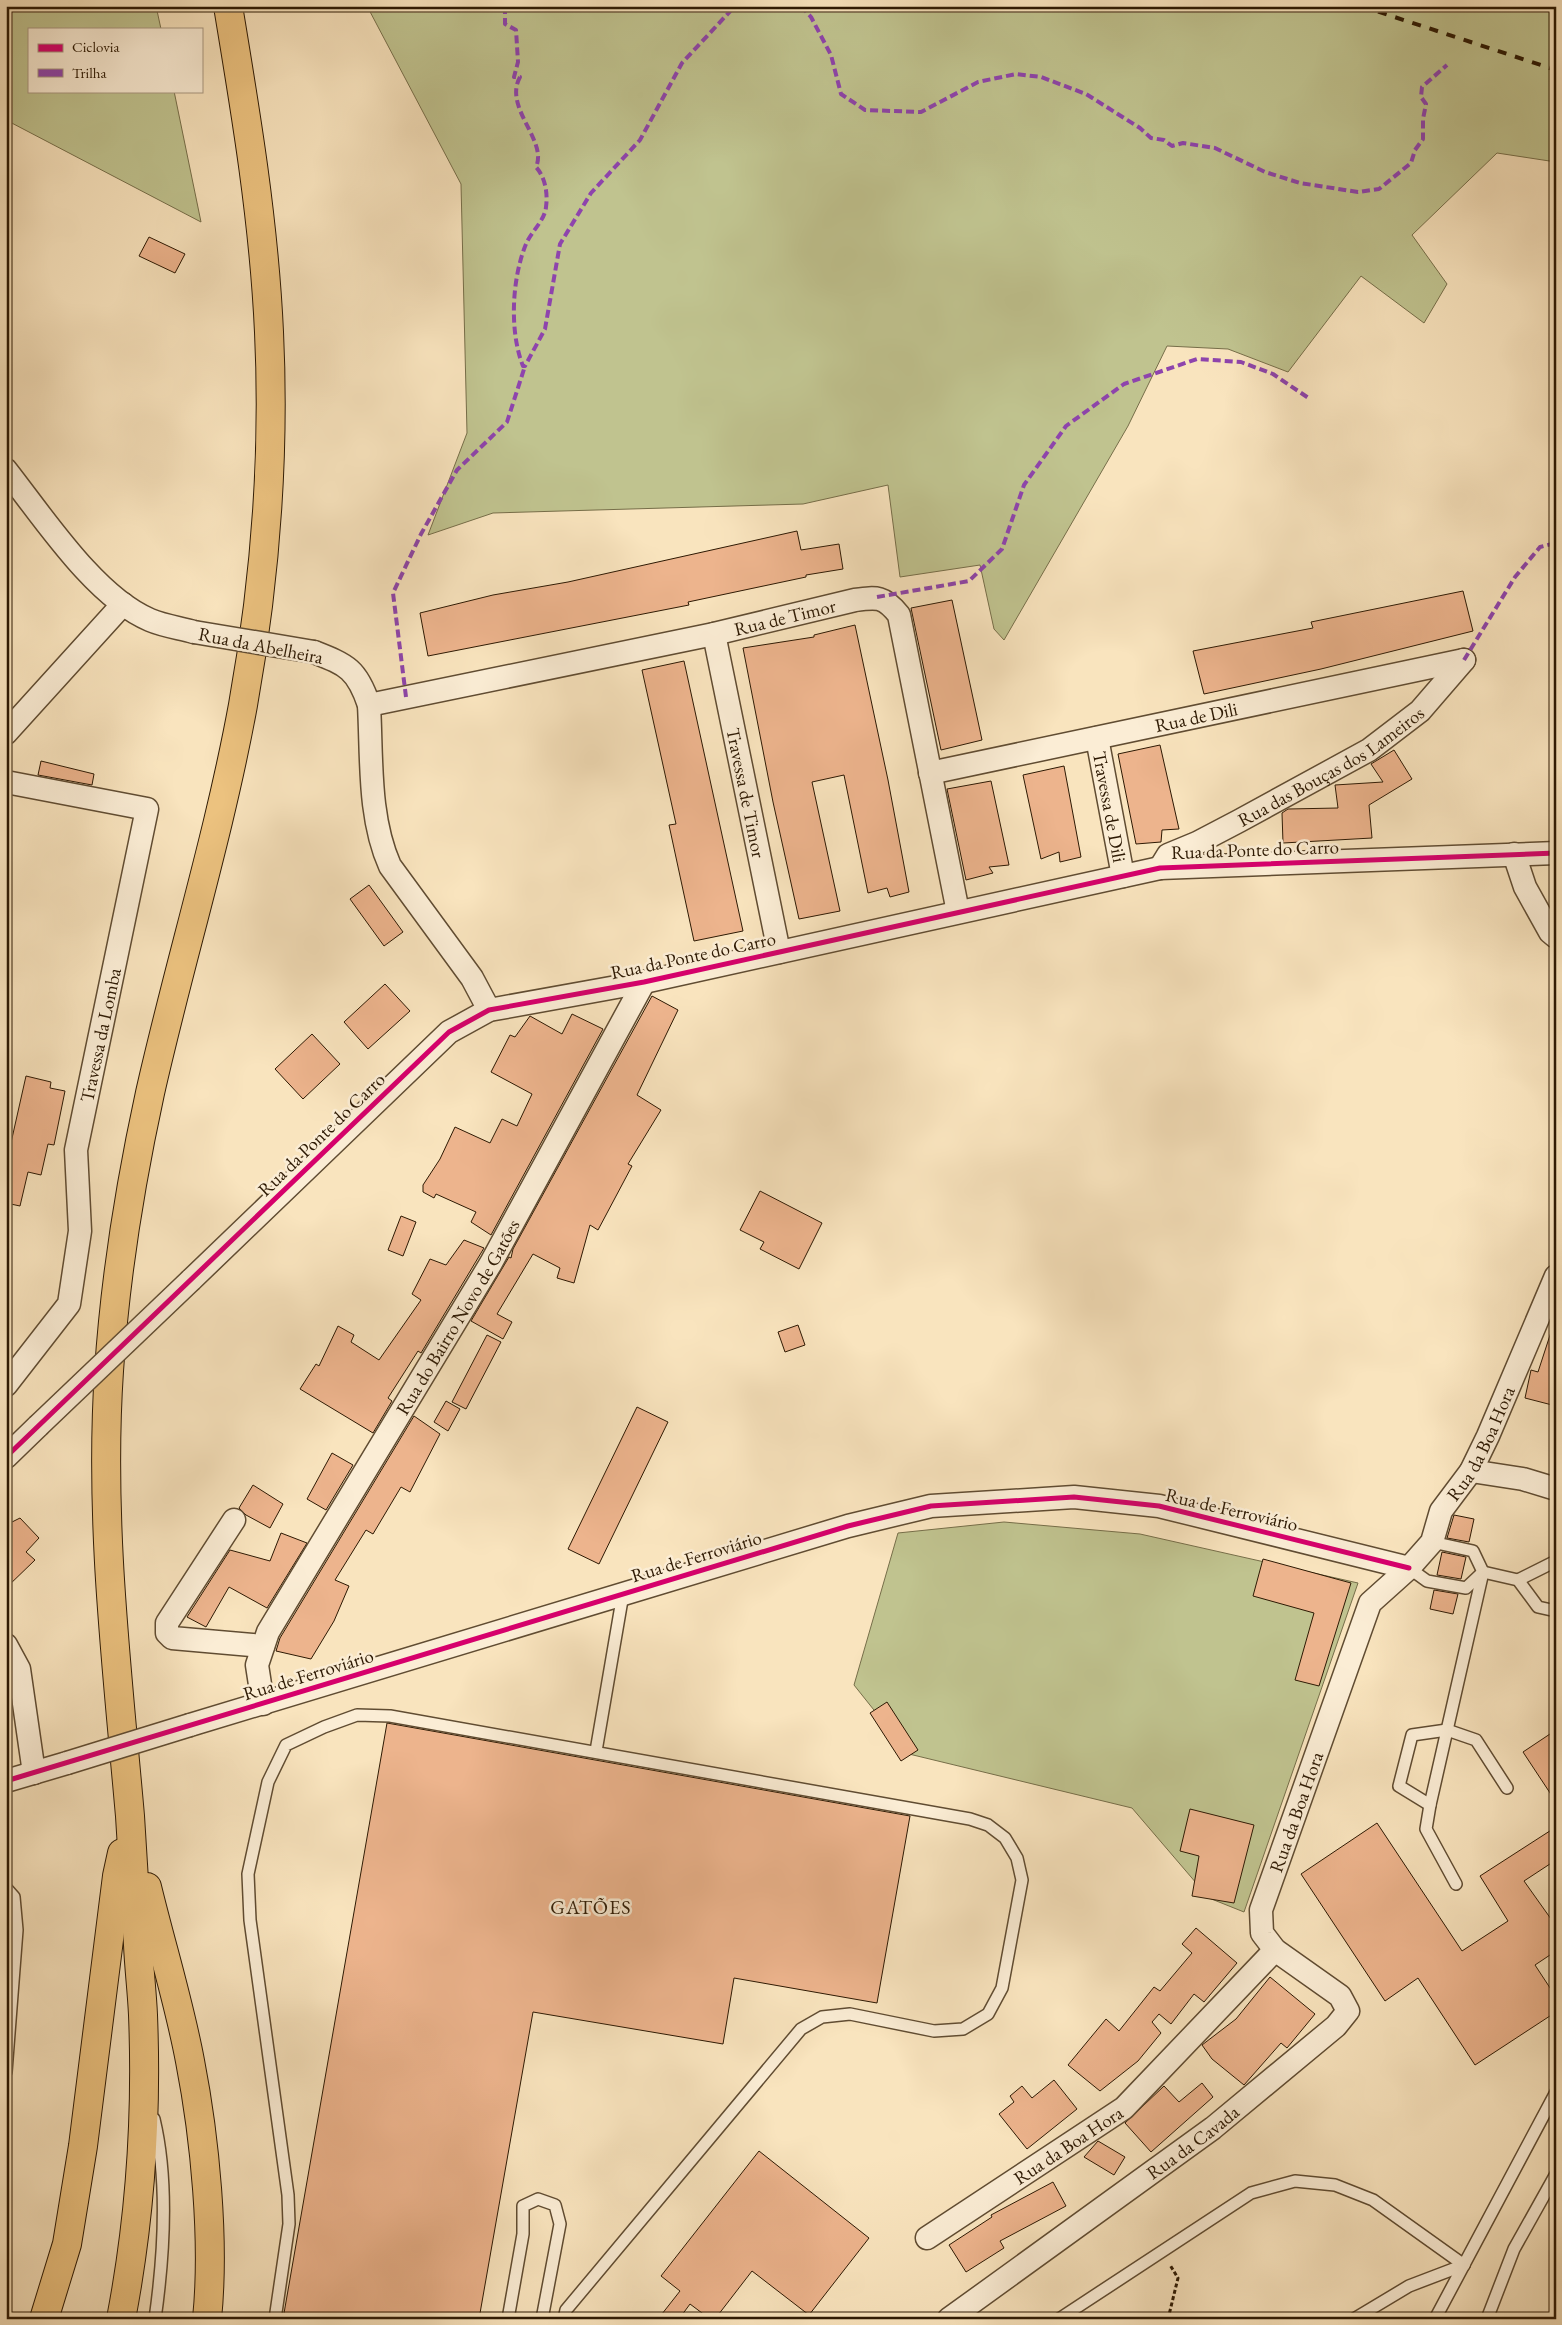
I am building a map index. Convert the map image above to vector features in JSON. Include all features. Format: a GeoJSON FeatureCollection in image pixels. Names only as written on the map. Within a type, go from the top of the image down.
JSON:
{"type":"FeatureCollection","features":[{"type":"Feature","properties":{"kind":"highway"},"geometry":{"type":"LineString","coordinates":[[121,2319],[138,2197],[143,2072],[143,2016],[130,1820],[111,1619],[106,1508],[109,1374],[114,1305],[125,1223],[150,1093],[214,836],[240,722],[258,610],[268,513],[271,395],[269,327],[258,207],[245,106],[228,6]]}},
{"type":"Feature","properties":{"kind":"highway"},"geometry":{"type":"LineString","coordinates":[[44,2319],[67,2244],[83,2146],[117,1876],[130,1820]]}},
{"type":"Feature","properties":{"kind":"highway"},"geometry":{"type":"LineString","coordinates":[[130,1820],[190,2061],[202,2144],[209,2230],[207,2319]]}},
{"type":"Feature","properties":{"kind":"highway"},"geometry":{"type":"LineString","coordinates":[[128,2319],[141,2233],[146,2179],[147,2130],[143,2072]]}},
{"type":"Feature","properties":{"kind":"street","name":"Rua da Abelheira"},"geometry":{"type":"LineString","coordinates":[[6,470],[95,582],[124,604],[150,620],[194,632],[314,652],[341,662],[354,674],[363,688],[369,705],[377,828],[384,852],[390,866],[472,978],[489,1010]]}},
{"type":"Feature","properties":{"kind":"street","name":"Rua de Timor"},"geometry":{"type":"LineString","coordinates":[[369,705],[714,634],[855,600],[878,597],[891,605],[899,615],[958,912]]}},
{"type":"Feature","properties":{"kind":"street"},"geometry":{"type":"LineString","coordinates":[[6,733],[124,604]]}},
{"type":"Feature","properties":{"kind":"street","name":"Travessa de Timor"},"geometry":{"type":"LineString","coordinates":[[714,634],[779,952]]}},
{"type":"Feature","properties":{"kind":"street","name":"Rua de Dili"},"geometry":{"type":"LineString","coordinates":[[930,773],[1464,660]]}},
{"type":"Feature","properties":{"kind":"street","name":"Rua das Bouças dos Lameiros"},"geometry":{"type":"LineString","coordinates":[[1160,868],[1168,855],[1239,821],[1369,750],[1420,711],[1464,660]]}},
{"type":"Feature","properties":{"kind":"street","name":"Travessa de Dili"},"geometry":{"type":"LineString","coordinates":[[1097,738],[1123,876]]}},
{"type":"Feature","properties":{"kind":"street","name":"Travessa da Lomba"},"geometry":{"type":"LineString","coordinates":[[6,782],[148,809],[76,1150],[80,1231],[69,1304],[6,1385]]}},
{"type":"Feature","properties":{"kind":"street","name":"Rua da Ponte do Carro"},"geometry":{"type":"LineString","coordinates":[[6,1456],[449,1032],[489,1010],[644,982],[1160,868],[1556,853]]}},
{"type":"Feature","properties":{"kind":"street"},"geometry":{"type":"LineString","coordinates":[[1514,854],[1525,886],[1550,932],[1556,937]]}},
{"type":"Feature","properties":{"kind":"street","name":"Rua do Bairro Novo de Gatões"},"geometry":{"type":"LineString","coordinates":[[263,1704],[256,1665],[268,1632],[491,1263],[644,982]]}},
{"type":"Feature","properties":{"kind":"street","name":"Rua da Boa Hora"},"geometry":{"type":"LineString","coordinates":[[927,2238],[1124,2108],[1275,1950],[1262,1933],[1261,1910],[1370,1603],[1408,1568],[1432,1542],[1441,1511],[1471,1471],[1556,1276]]}},
{"type":"Feature","properties":{"kind":"street"},"geometry":{"type":"LineString","coordinates":[[1471,1471],[1523,1480],[1556,1489]]}},
{"type":"Feature","properties":{"kind":"street","name":"Rua de Ferroviário"},"geometry":{"type":"LineString","coordinates":[[6,1781],[848,1526],[931,1506],[1074,1497],[1159,1506],[1408,1568]]}},
{"type":"Feature","properties":{"kind":"street"},"geometry":{"type":"LineString","coordinates":[[234,1520],[167,1623],[167,1633],[172,1638],[263,1646]]}},
{"type":"Feature","properties":{"kind":"street"},"geometry":{"type":"LineString","coordinates":[[6,1645],[19,1669],[34,1773]]}},
{"type":"Feature","properties":{"kind":"street","name":"Rua da Cavada"},"geometry":{"type":"LineString","coordinates":[[949,2319],[1213,2128],[1336,2026],[1348,2012],[1340,1996],[1275,1950]]}},
{"type":"Feature","properties":{"kind":"lane"},"geometry":{"type":"LineString","coordinates":[[1432,1542],[1473,1551],[1483,1572],[1426,1829],[1456,1884]]}},
{"type":"Feature","properties":{"kind":"lane"},"geometry":{"type":"LineString","coordinates":[[1483,1572],[1518,1580],[1556,1561]]}},
{"type":"Feature","properties":{"kind":"lane"},"geometry":{"type":"LineString","coordinates":[[1408,1568],[1427,1581],[1466,1588],[1483,1572]]}},
{"type":"Feature","properties":{"kind":"lane"},"geometry":{"type":"LineString","coordinates":[[1518,1580],[1538,1607],[1556,1611]]}},
{"type":"Feature","properties":{"kind":"lane"},"geometry":{"type":"LineString","coordinates":[[596,1751],[623,1594]]}},
{"type":"Feature","properties":{"kind":"lane"},"geometry":{"type":"LineString","coordinates":[[275,2319],[289,2224],[288,2195],[250,1920],[248,1874],[268,1782],[286,1745],[324,1727],[357,1716],[390,1716],[596,1751],[970,1819],[988,1825],[1005,1838],[1017,1858],[1022,1880],[1002,1988],[988,2014],[963,2029],[934,2031],[850,2014],[822,2017],[801,2028],[566,2310],[564,2319]]}},
{"type":"Feature","properties":{"kind":"lane"},"geometry":{"type":"LineString","coordinates":[[1430,1805],[1399,1786],[1412,1735],[1448,1730],[1476,1740],[1507,1788]]}},
{"type":"Feature","properties":{"kind":"lane"},"geometry":{"type":"LineString","coordinates":[[6,1888],[14,1897],[17,1930],[6,2072]]}},
{"type":"Feature","properties":{"kind":"lane"},"geometry":{"type":"LineString","coordinates":[[143,2072],[155,2123],[160,2159],[163,2224],[161,2278],[156,2319]]}},
{"type":"Feature","properties":{"kind":"lane"},"geometry":{"type":"LineString","coordinates":[[1435,2319],[1556,2092]]}},
{"type":"Feature","properties":{"kind":"lane"},"geometry":{"type":"LineString","coordinates":[[1487,2319],[1514,2249],[1556,2174]]}},
{"type":"Feature","properties":{"kind":"lane"},"geometry":{"type":"LineString","coordinates":[[1059,2319],[1251,2193],[1294,2181],[1335,2185],[1374,2200],[1464,2265]]}},
{"type":"Feature","properties":{"kind":"lane"},"geometry":{"type":"LineString","coordinates":[[508,2319],[523,2234],[523,2206],[538,2199],[555,2205],[560,2224],[542,2319]]}},
{"type":"Feature","properties":{"kind":"lane"},"geometry":{"type":"LineString","coordinates":[[1354,2319],[1409,2286],[1464,2265]]}},
{"type":"Feature","properties":{"kind":"path"},"geometry":{"type":"LineString","coordinates":[[1162,2251],[1178,2278],[1168,2319]]}},
{"type":"Feature","properties":{"kind":"green space"},"geometry":{"type":"Polygon","coordinates":[[[6,6],[156,6],[161,28],[28,28],[28,92],[174,92],[201,222],[6,120],[6,6]]]}},
{"type":"Feature","properties":{"kind":"green space"},"geometry":{"type":"Polygon","coordinates":[[[367,6],[1556,6],[1556,162],[1497,153],[1412,235],[1447,284],[1424,323],[1361,276],[1288,372],[1228,349],[1167,346],[1128,426],[1004,640],[994,629],[980,565],[900,577],[888,485],[803,504],[493,513],[428,535],[467,433],[461,184],[367,6]]]}},
{"type":"Feature","properties":{"kind":"green space"},"geometry":{"type":"Polygon","coordinates":[[[1004,1522],[1140,1534],[1358,1583],[1244,1912],[1209,1898],[1132,1808],[909,1754],[854,1685],[898,1533],[1004,1522]]]}},
{"type":"Feature","properties":{"kind":"building"},"geometry":{"type":"Polygon","coordinates":[[[149,237],[185,254],[175,273],[139,256],[149,237]]]}},
{"type":"Feature","properties":{"kind":"building"},"geometry":{"type":"Polygon","coordinates":[[[797,531],[801,550],[839,544],[843,569],[806,575],[806,577],[688,602],[689,605],[428,656],[420,613],[493,595],[568,582],[797,531]]]}},
{"type":"Feature","properties":{"kind":"building"},"geometry":{"type":"Polygon","coordinates":[[[1463,591],[1473,631],[1321,669],[1204,694],[1193,651],[1313,628],[1311,622],[1463,591]]]}},
{"type":"Feature","properties":{"kind":"building"},"geometry":{"type":"Polygon","coordinates":[[[952,600],[982,740],[941,750],[911,608],[952,600]]]}},
{"type":"Feature","properties":{"kind":"building"},"geometry":{"type":"Polygon","coordinates":[[[855,625],[888,780],[909,892],[890,897],[887,888],[868,893],[844,775],[812,782],[840,911],[799,919],[773,802],[743,648],[814,637],[814,635],[855,625]]]}},
{"type":"Feature","properties":{"kind":"building"},"geometry":{"type":"Polygon","coordinates":[[[684,661],[743,931],[694,941],[669,825],[676,824],[642,670],[684,661]]]}},
{"type":"Feature","properties":{"kind":"building"},"geometry":{"type":"Polygon","coordinates":[[[1160,745],[1179,829],[1162,830],[1161,842],[1136,844],[1118,754],[1160,745]]]}},
{"type":"Feature","properties":{"kind":"building"},"geometry":{"type":"Polygon","coordinates":[[[1394,750],[1412,779],[1369,805],[1372,838],[1283,843],[1282,813],[1288,809],[1338,808],[1335,785],[1383,782],[1371,764],[1394,750]]]}},
{"type":"Feature","properties":{"kind":"building"},"geometry":{"type":"Polygon","coordinates":[[[41,761],[94,774],[92,785],[38,775],[41,761]]]}},
{"type":"Feature","properties":{"kind":"building"},"geometry":{"type":"Polygon","coordinates":[[[1064,766],[1081,857],[1060,862],[1059,852],[1041,859],[1023,775],[1064,766]]]}},
{"type":"Feature","properties":{"kind":"building"},"geometry":{"type":"Polygon","coordinates":[[[991,781],[1009,865],[989,867],[993,873],[966,880],[947,789],[991,781]]]}},
{"type":"Feature","properties":{"kind":"building"},"geometry":{"type":"Polygon","coordinates":[[[369,885],[403,932],[384,946],[350,899],[369,885]]]}},
{"type":"Feature","properties":{"kind":"building"},"geometry":{"type":"Polygon","coordinates":[[[385,984],[410,1011],[368,1049],[344,1022],[385,984]]]}},
{"type":"Feature","properties":{"kind":"building"},"geometry":{"type":"Polygon","coordinates":[[[652,996],[678,1010],[637,1095],[661,1110],[628,1164],[632,1166],[598,1230],[590,1225],[574,1283],[557,1278],[560,1268],[533,1254],[497,1314],[512,1322],[503,1339],[471,1321],[509,1257],[511,1258],[513,1249],[652,996]]]}},
{"type":"Feature","properties":{"kind":"building"},"geometry":{"type":"Polygon","coordinates":[[[572,1014],[603,1029],[491,1235],[471,1222],[476,1212],[436,1194],[434,1198],[423,1192],[423,1185],[440,1159],[455,1127],[490,1143],[502,1119],[517,1126],[532,1094],[491,1072],[510,1035],[515,1037],[530,1016],[562,1034],[572,1014]]]}},
{"type":"Feature","properties":{"kind":"building"},"geometry":{"type":"Polygon","coordinates":[[[312,1034],[340,1064],[303,1099],[275,1069],[312,1034]]]}},
{"type":"Feature","properties":{"kind":"building"},"geometry":{"type":"Polygon","coordinates":[[[26,1076],[51,1082],[50,1088],[65,1091],[54,1145],[48,1144],[41,1175],[28,1172],[20,1206],[6,1203],[6,1165],[26,1076]]]}},
{"type":"Feature","properties":{"kind":"building"},"geometry":{"type":"Polygon","coordinates":[[[760,1191],[822,1223],[799,1269],[760,1249],[764,1242],[740,1230],[760,1191]]]}},
{"type":"Feature","properties":{"kind":"building"},"geometry":{"type":"Polygon","coordinates":[[[401,1216],[416,1222],[403,1256],[388,1250],[401,1216]]]}},
{"type":"Feature","properties":{"kind":"building"},"geometry":{"type":"Polygon","coordinates":[[[464,1240],[484,1248],[421,1353],[418,1351],[388,1398],[392,1401],[373,1433],[300,1389],[316,1364],[319,1366],[338,1326],[354,1335],[351,1342],[379,1360],[421,1300],[412,1294],[430,1259],[446,1265],[464,1240]]]}},
{"type":"Feature","properties":{"kind":"building"},"geometry":{"type":"Polygon","coordinates":[[[798,1325],[805,1345],[785,1352],[778,1332],[798,1325]]]}},
{"type":"Feature","properties":{"kind":"building"},"geometry":{"type":"Polygon","coordinates":[[[1552,1329],[1556,1330],[1556,1406],[1525,1398],[1531,1370],[1538,1372],[1552,1329]]]}},
{"type":"Feature","properties":{"kind":"building"},"geometry":{"type":"Polygon","coordinates":[[[487,1335],[501,1342],[466,1409],[452,1402],[487,1335]]]}},
{"type":"Feature","properties":{"kind":"building"},"geometry":{"type":"Polygon","coordinates":[[[446,1401],[460,1409],[448,1431],[434,1422],[446,1401]]]}},
{"type":"Feature","properties":{"kind":"building"},"geometry":{"type":"Polygon","coordinates":[[[637,1407],[668,1422],[599,1564],[568,1549],[637,1407]]]}},
{"type":"Feature","properties":{"kind":"building"},"geometry":{"type":"Polygon","coordinates":[[[414,1416],[440,1434],[410,1492],[401,1487],[373,1534],[366,1530],[335,1580],[349,1586],[334,1621],[311,1659],[276,1651],[280,1638],[414,1416]]]}},
{"type":"Feature","properties":{"kind":"building"},"geometry":{"type":"Polygon","coordinates":[[[332,1453],[353,1465],[326,1510],[307,1499],[332,1453]]]}},
{"type":"Feature","properties":{"kind":"building"},"geometry":{"type":"Polygon","coordinates":[[[253,1485],[283,1504],[270,1528],[246,1515],[239,1508],[253,1485]]]}},
{"type":"Feature","properties":{"kind":"building"},"geometry":{"type":"Polygon","coordinates":[[[1454,1515],[1474,1519],[1469,1542],[1447,1538],[1454,1515]]]}},
{"type":"Feature","properties":{"kind":"building"},"geometry":{"type":"Polygon","coordinates":[[[20,1518],[39,1538],[26,1552],[35,1560],[6,1588],[6,1525],[20,1518]]]}},
{"type":"Feature","properties":{"kind":"building"},"geometry":{"type":"Polygon","coordinates":[[[281,1533],[307,1543],[267,1608],[229,1587],[206,1627],[187,1617],[230,1550],[270,1561],[281,1533]]]}},
{"type":"Feature","properties":{"kind":"building"},"geometry":{"type":"Polygon","coordinates":[[[1442,1552],[1466,1557],[1461,1579],[1437,1575],[1442,1552]]]}},
{"type":"Feature","properties":{"kind":"building"},"geometry":{"type":"Polygon","coordinates":[[[1263,1559],[1351,1583],[1319,1686],[1295,1680],[1314,1613],[1253,1596],[1263,1559]]]}},
{"type":"Feature","properties":{"kind":"building"},"geometry":{"type":"Polygon","coordinates":[[[1434,1590],[1458,1594],[1453,1614],[1430,1609],[1434,1590]]]}},
{"type":"Feature","properties":{"kind":"building"},"geometry":{"type":"Polygon","coordinates":[[[887,1702],[918,1750],[901,1761],[870,1713],[887,1702]]]}},
{"type":"Feature","properties":{"kind":"building"},"geometry":{"type":"Polygon","coordinates":[[[387,1723],[910,1816],[877,2003],[734,1978],[723,2044],[533,2012],[479,2319],[283,2319],[387,1723]]]}},
{"type":"Feature","properties":{"kind":"building"},"geometry":{"type":"Polygon","coordinates":[[[1556,1730],[1556,1802],[1523,1752],[1556,1730]]]}},
{"type":"Feature","properties":{"kind":"building"},"geometry":{"type":"Polygon","coordinates":[[[1190,1809],[1254,1825],[1234,1903],[1192,1896],[1199,1856],[1180,1851],[1190,1809]]]}},
{"type":"Feature","properties":{"kind":"building"},"geometry":{"type":"Polygon","coordinates":[[[1377,1823],[1462,1951],[1508,1921],[1480,1876],[1556,1827],[1556,1860],[1524,1881],[1556,1926],[1556,1951],[1535,1965],[1556,1997],[1556,2012],[1475,2065],[1418,1978],[1385,2001],[1301,1874],[1377,1823]]]}},
{"type":"Feature","properties":{"kind":"building"},"geometry":{"type":"Polygon","coordinates":[[[1196,1928],[1237,1963],[1204,2002],[1194,1994],[1171,2024],[1159,2014],[1152,2022],[1161,2033],[1138,2061],[1100,2091],[1068,2065],[1106,2019],[1119,2031],[1154,1987],[1160,1991],[1192,1953],[1182,1944],[1196,1928]]]}},
{"type":"Feature","properties":{"kind":"building"},"geometry":{"type":"Polygon","coordinates":[[[1270,1977],[1315,2014],[1287,2048],[1281,2043],[1244,2085],[1212,2059],[1202,2045],[1236,2019],[1270,1977]]]}},
{"type":"Feature","properties":{"kind":"building"},"geometry":{"type":"Polygon","coordinates":[[[1054,2080],[1077,2109],[1027,2149],[999,2114],[1014,2102],[1010,2096],[1022,2086],[1032,2098],[1054,2080]]]}},
{"type":"Feature","properties":{"kind":"building"},"geometry":{"type":"Polygon","coordinates":[[[1202,2083],[1213,2097],[1151,2152],[1125,2123],[1164,2086],[1179,2102],[1202,2083]]]}},
{"type":"Feature","properties":{"kind":"building"},"geometry":{"type":"Polygon","coordinates":[[[1098,2141],[1125,2157],[1114,2175],[1084,2157],[1098,2141]]]}},
{"type":"Feature","properties":{"kind":"building"},"geometry":{"type":"Polygon","coordinates":[[[759,2151],[869,2238],[809,2315],[752,2271],[715,2319],[710,2319],[690,2304],[679,2319],[658,2319],[680,2291],[661,2276],[759,2151]]]}},
{"type":"Feature","properties":{"kind":"building"},"geometry":{"type":"Polygon","coordinates":[[[1053,2182],[1066,2206],[1000,2241],[1004,2248],[966,2272],[949,2245],[992,2217],[991,2215],[1053,2182]]]}},
{"type":"Feature","properties":{"kind":"railway"},"geometry":{"type":"LineString","coordinates":[[1361,6],[1556,70]]}},
{"type":"Feature","properties":{"kind":"marked path"},"geometry":{"type":"LineString","coordinates":[[505,6],[505,24],[516,30],[518,62],[514,77],[520,77],[516,89],[517,100],[536,146],[538,157],[536,167],[544,180],[547,196],[543,217],[528,239],[521,258],[515,288],[514,321],[523,366],[525,366],[545,329],[560,244],[591,193],[640,140],[682,63],[735,6]]}},
{"type":"Feature","properties":{"kind":"marked path"},"geometry":{"type":"LineString","coordinates":[[801,6],[811,17],[831,55],[841,94],[865,110],[921,112],[978,82],[1016,74],[1041,77],[1086,94],[1140,128],[1151,138],[1164,140],[1172,146],[1183,143],[1215,148],[1265,172],[1300,183],[1358,192],[1379,189],[1411,163],[1415,150],[1423,139],[1423,119],[1426,104],[1421,97],[1422,87],[1447,65]]}},
{"type":"Feature","properties":{"kind":"marked path"},"geometry":{"type":"LineString","coordinates":[[877,597],[969,581],[1002,549],[1024,485],[1066,426],[1124,384],[1197,359],[1241,362],[1273,374],[1310,399]]}},
{"type":"Feature","properties":{"kind":"marked path"},"geometry":{"type":"LineString","coordinates":[[406,697],[393,593],[421,534],[457,470],[507,422],[525,366]]}},
{"type":"Feature","properties":{"kind":"marked path"},"geometry":{"type":"LineString","coordinates":[[1464,660],[1515,577],[1540,547],[1556,543]]}},
{"type":"Feature","properties":{"kind":"cycle path"},"geometry":{"type":"LineString","coordinates":[[6,1457],[449,1032],[489,1010],[644,982],[1160,868],[1556,853]]}},
{"type":"Feature","properties":{"kind":"cycle path"},"geometry":{"type":"LineString","coordinates":[[6,1781],[848,1526],[931,1506],[1074,1497],[1159,1506],[1409,1568]]}},
{"type":"Feature","properties":{"kind":"district","name":"GATÕES"},"geometry":{"type":"Point","coordinates":[591,1907]}}]}
